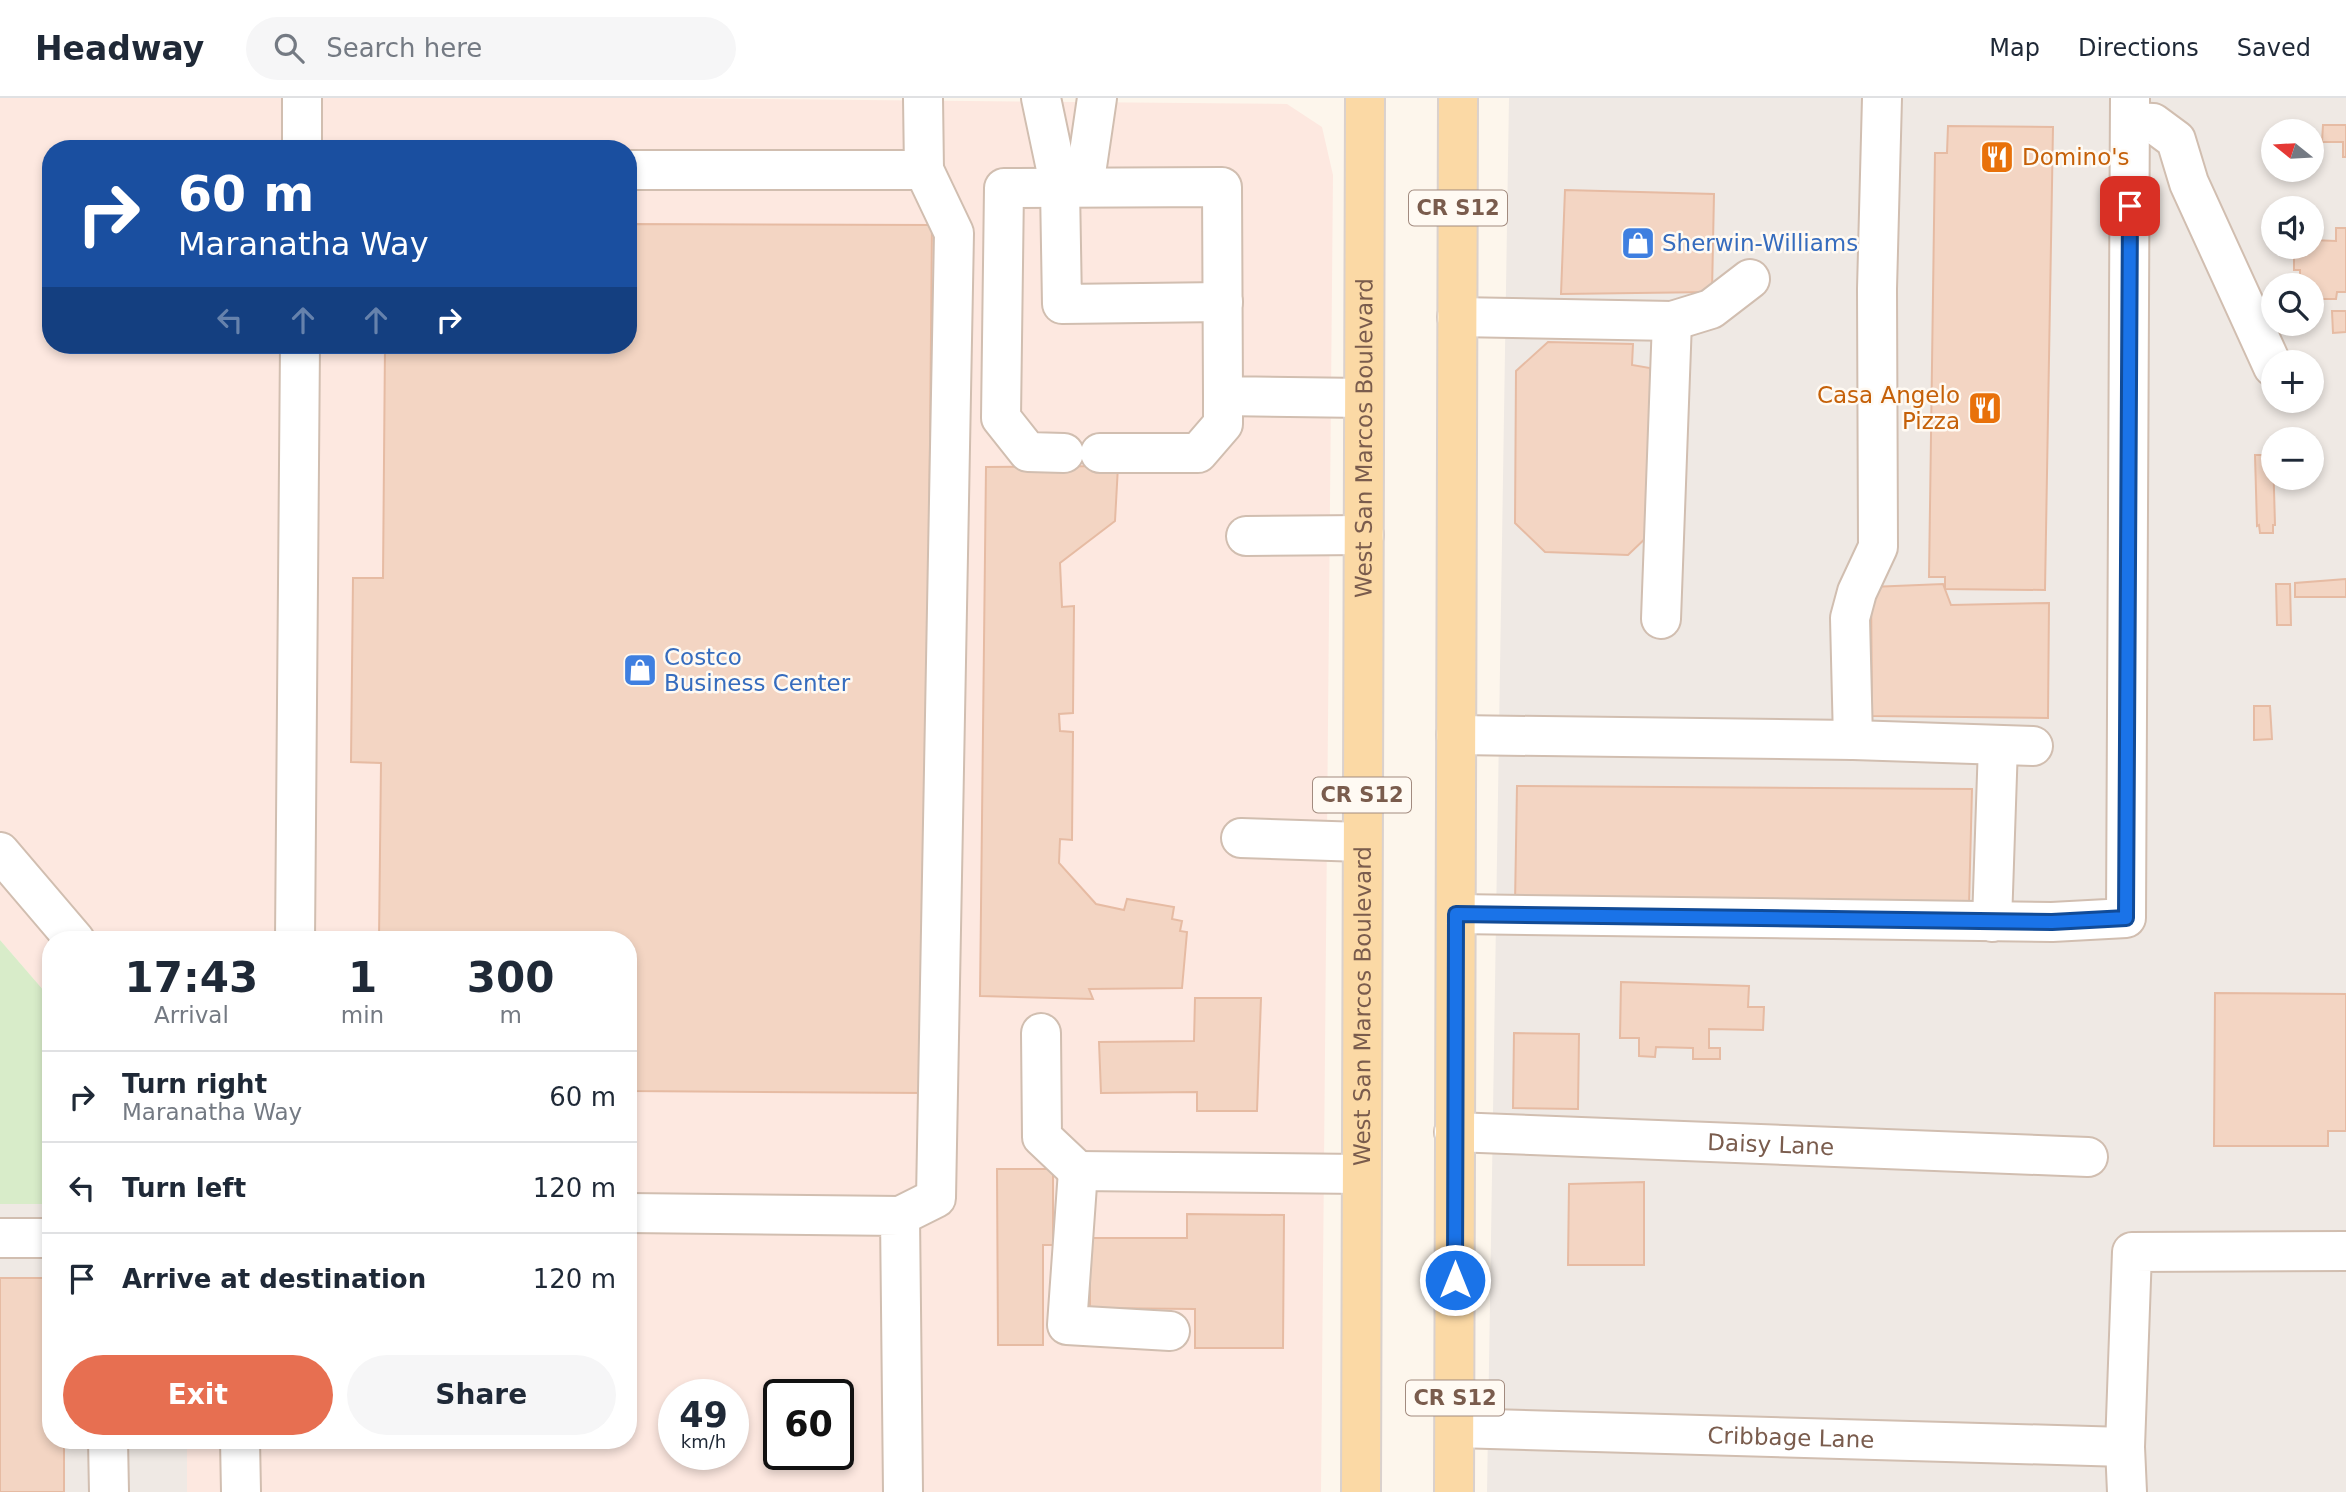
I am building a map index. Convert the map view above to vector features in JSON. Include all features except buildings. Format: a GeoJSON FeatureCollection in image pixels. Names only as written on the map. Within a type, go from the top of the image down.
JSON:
{"type":"FeatureCollection","features":[{"type":"Feature","properties":{"kind":"main road","name":"West San Marcos Boulevard"},"geometry":{"type":"LineString","coordinates":[[1361,1492],[1365,98]]}},
{"type":"Feature","properties":{"kind":"main road","name":"CR S12"},"geometry":{"type":"LineString","coordinates":[[1454,1492],[1458,98]]}},
{"type":"Feature","properties":{"kind":"street"},"geometry":{"type":"LineString","coordinates":[[302,98],[302,140]]}},
{"type":"Feature","properties":{"kind":"street"},"geometry":{"type":"LineString","coordinates":[[637,1213],[900,1216],[936,1198],[954,233],[924,170],[923,98]]}},
{"type":"Feature","properties":{"kind":"street"},"geometry":{"type":"LineString","coordinates":[[1041,98],[1072,188]]}},
{"type":"Feature","properties":{"kind":"street"},"geometry":{"type":"LineString","coordinates":[[1097,98],[1072,188],[1062,304],[1223,302]]}},
{"type":"Feature","properties":{"kind":"street"},"geometry":{"type":"LineString","coordinates":[[1853,740],[1850,618],[1857,592],[1878,547],[1877,302],[1882,98]]}},
{"type":"Feature","properties":{"kind":"street"},"geometry":{"type":"LineString","coordinates":[[1456,914],[1992,922],[2126,918],[2130,110],[2176,140],[2189,183],[2265,350]]}},
{"type":"Feature","properties":{"kind":"street"},"geometry":{"type":"LineString","coordinates":[[637,170],[924,170]]}},
{"type":"Feature","properties":{"kind":"street"},"geometry":{"type":"LineString","coordinates":[[1222,187],[1223,302],[1223,424],[1198,453],[1028,452],[1001,418],[1004,188],[1222,187]]}},
{"type":"Feature","properties":{"kind":"street"},"geometry":{"type":"LineString","coordinates":[[1457,317],[1672,321],[1711,309],[1750,279]]}},
{"type":"Feature","properties":{"kind":"street"},"geometry":{"type":"LineString","coordinates":[[1661,619],[1672,321]]}},
{"type":"Feature","properties":{"kind":"street"},"geometry":{"type":"LineString","coordinates":[[295,931],[300,354]]}},
{"type":"Feature","properties":{"kind":"street"},"geometry":{"type":"LineString","coordinates":[[1223,396],[1364,398]]}},
{"type":"Feature","properties":{"kind":"street"},"geometry":{"type":"LineString","coordinates":[[1246,536],[1364,534]]}},
{"type":"Feature","properties":{"kind":"street"},"geometry":{"type":"LineString","coordinates":[[1456,735],[1853,740],[2016,746],[1992,922]]}},
{"type":"Feature","properties":{"kind":"street"},"geometry":{"type":"LineString","coordinates":[[1241,838],[1362,842]]}},
{"type":"Feature","properties":{"kind":"street"},"geometry":{"type":"LineString","coordinates":[[0,852],[67,931]]}},
{"type":"Feature","properties":{"kind":"street"},"geometry":{"type":"LineString","coordinates":[[1041,1033],[1042,1137],[1078,1171],[1361,1174]]}},
{"type":"Feature","properties":{"kind":"street","name":"Daisy Lane"},"geometry":{"type":"LineString","coordinates":[[1454,1132],[2088,1157]]}},
{"type":"Feature","properties":{"kind":"street"},"geometry":{"type":"LineString","coordinates":[[1078,1171],[1067,1325],[1170,1331]]}},
{"type":"Feature","properties":{"kind":"street"},"geometry":{"type":"LineString","coordinates":[[900,1216],[903,1492]]}},
{"type":"Feature","properties":{"kind":"street"},"geometry":{"type":"LineString","coordinates":[[0,1238],[42,1238]]}},
{"type":"Feature","properties":{"kind":"street"},"geometry":{"type":"LineString","coordinates":[[2127,1492],[2125,1447],[2132,1252],[2346,1251]]}},
{"type":"Feature","properties":{"kind":"street","name":"Cribbage Lane"},"geometry":{"type":"LineString","coordinates":[[1455,1429],[2125,1447]]}},
{"type":"Feature","properties":{"kind":"street"},"geometry":{"type":"LineString","coordinates":[[108,1449],[110,1492]]}},
{"type":"Feature","properties":{"kind":"street"},"geometry":{"type":"LineString","coordinates":[[240,1449],[241,1492]]}},
{"type":"Feature","properties":{"kind":"shaded area"},"geometry":{"type":"Polygon","coordinates":[[[0,98],[661,98],[1287,104],[1322,127],[1333,175],[1321,1492],[187,1492],[187,1449],[637,1449],[637,931],[42,931],[42,989],[0,940],[0,98]]]}},
{"type":"Feature","properties":{"kind":"shaded area"},"geometry":{"type":"Polygon","coordinates":[[[1509,98],[2346,98],[2346,1492],[1487,1492],[1509,98]]]}},
{"type":"Feature","properties":{"kind":"shaded area"},"geometry":{"type":"Polygon","coordinates":[[[0,1204],[42,1204],[42,1449],[187,1449],[187,1492],[0,1492],[0,1204]]]}},
{"type":"Feature","properties":{"kind":"green space"},"geometry":{"type":"Polygon","coordinates":[[[0,940],[42,989],[42,1204],[0,1204],[0,940]]]}},
{"type":"Feature","properties":{"kind":"place","name":"Domino's"},"geometry":{"type":"Point","coordinates":[1997,157]}},
{"type":"Feature","properties":{"kind":"place","name":"Sherwin-Williams"},"geometry":{"type":"Point","coordinates":[1638,243]}},
{"type":"Feature","properties":{"kind":"place","name":"Casa Angelo Pizza"},"geometry":{"type":"Point","coordinates":[1985,408]}},
{"type":"Feature","properties":{"kind":"place","name":"Costco Business Center"},"geometry":{"type":"Point","coordinates":[640,670]}},
{"type":"Feature","properties":{"kind":"route"},"geometry":{"type":"LineString","coordinates":[[1455,1280],[1456,914],[2052,922],[2126,918],[2130,206]]}}]}
